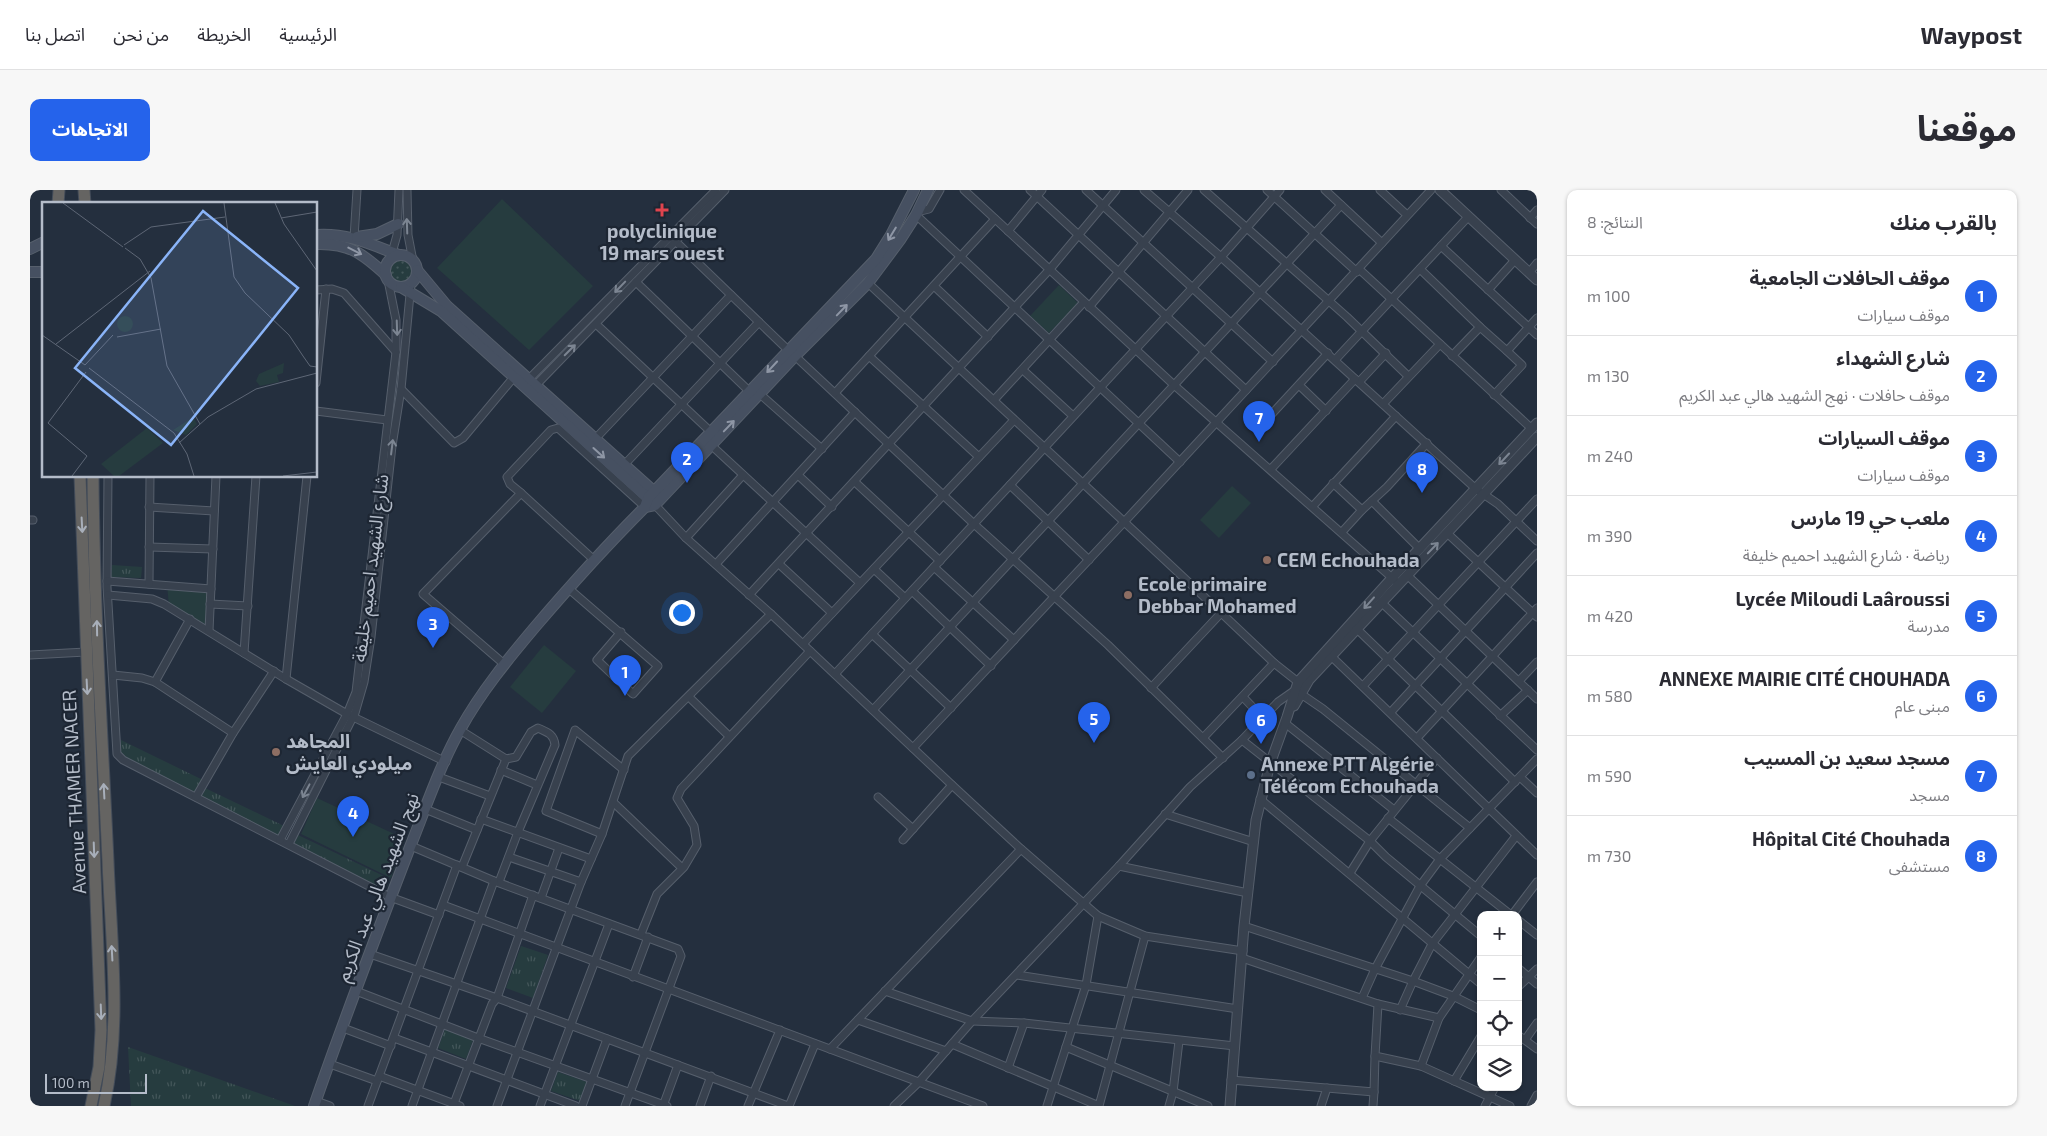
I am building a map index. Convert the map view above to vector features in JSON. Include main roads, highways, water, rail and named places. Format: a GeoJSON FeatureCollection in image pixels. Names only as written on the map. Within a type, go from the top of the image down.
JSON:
{"type":"FeatureCollection","features":[{"type":"Feature","properties":{"kind":"highway","name":"Avenue THAMER NACER"},"geometry":{"type":"LineString","coordinates":[[80,478],[101,1030],[99,1067],[91,1106]]}},
{"type":"Feature","properties":{"kind":"highway","name":"Avenue THAMER NACER"},"geometry":{"type":"LineString","coordinates":[[93,478],[98,672],[112,972],[113,1040],[104,1106]]}},
{"type":"Feature","properties":{"kind":"highway"},"geometry":{"type":"LineString","coordinates":[[108,1087],[112,1106]]}},
{"type":"Feature","properties":{"kind":"main road"},"geometry":{"type":"LineString","coordinates":[[653,500],[711,445],[755,393],[876,259],[904,212],[914,190]]}},
{"type":"Feature","properties":{"kind":"main road"},"geometry":{"type":"LineString","coordinates":[[792,353],[868,283],[895,248],[928,190]]}},
{"type":"Feature","properties":{"kind":"main road"},"geometry":{"type":"LineString","coordinates":[[354,238],[377,234],[398,224]]}},
{"type":"Feature","properties":{"kind":"main road"},"geometry":{"type":"LineString","coordinates":[[318,234],[354,238],[394,256],[407,256],[447,306],[625,464],[653,500]]}},
{"type":"Feature","properties":{"kind":"main road"},"geometry":{"type":"LineString","coordinates":[[30,248],[42,243]]}},
{"type":"Feature","properties":{"kind":"main road"},"geometry":{"type":"LineString","coordinates":[[318,244],[341,245],[355,250],[394,285],[408,287],[441,311],[653,500]]}},
{"type":"Feature","properties":{"kind":"main road"},"geometry":{"type":"LineString","coordinates":[[387,277],[387,264],[394,256]]}},
{"type":"Feature","properties":{"kind":"main road"},"geometry":{"type":"LineString","coordinates":[[408,287],[417,275],[415,265]]}},
{"type":"Feature","properties":{"kind":"main road"},"geometry":{"type":"LineString","coordinates":[[653,500],[711,432],[755,393]]}},
{"type":"Feature","properties":{"kind":"main road","name":"نهج الشهيد هالي عبد الكريم"},"geometry":{"type":"LineString","coordinates":[[315,1103],[390,897],[425,808],[460,730],[504,664],[593,559],[653,500]]}},
{"type":"Feature","properties":{"kind":"place","name":"polyclinique 19 mars ouest"},"geometry":{"type":"Point","coordinates":[662,210]}},
{"type":"Feature","properties":{"kind":"place","name":"مسجد سعيد بن المسيب"},"geometry":{"type":"Point","coordinates":[1259,442]}},
{"type":"Feature","properties":{"kind":"place","name":"شارع الشهداء"},"geometry":{"type":"Point","coordinates":[687,483]}},
{"type":"Feature","properties":{"kind":"place","name":"Hôpital Cité Chouhada"},"geometry":{"type":"Point","coordinates":[1422,493]}},
{"type":"Feature","properties":{"kind":"place","name":"CEM Echouhada"},"geometry":{"type":"Point","coordinates":[1267,560]}},
{"type":"Feature","properties":{"kind":"place","name":"Ecole primaire Debbar Mohamed"},"geometry":{"type":"Point","coordinates":[1128,595]}},
{"type":"Feature","properties":{"kind":"place","name":"موقف السيارات"},"geometry":{"type":"Point","coordinates":[433,648]}},
{"type":"Feature","properties":{"kind":"place","name":"موقف الحافلات الجامعية"},"geometry":{"type":"Point","coordinates":[625,696]}},
{"type":"Feature","properties":{"kind":"place","name":"Lycée Miloudi Laâroussi"},"geometry":{"type":"Point","coordinates":[1094,743]}},
{"type":"Feature","properties":{"kind":"place","name":"ANNEXE MAIRIE CITÉ CHOUHADA"},"geometry":{"type":"Point","coordinates":[1261,744]}},
{"type":"Feature","properties":{"kind":"place","name":"المجاهد ميلودي العايش"},"geometry":{"type":"Point","coordinates":[276,752]}},
{"type":"Feature","properties":{"kind":"place","name":"Annexe PTT Algérie Télécom Echouhada"},"geometry":{"type":"Point","coordinates":[1251,775]}},
{"type":"Feature","properties":{"kind":"place","name":"ملعب حي 19 مارس"},"geometry":{"type":"Point","coordinates":[353,837]}}]}
